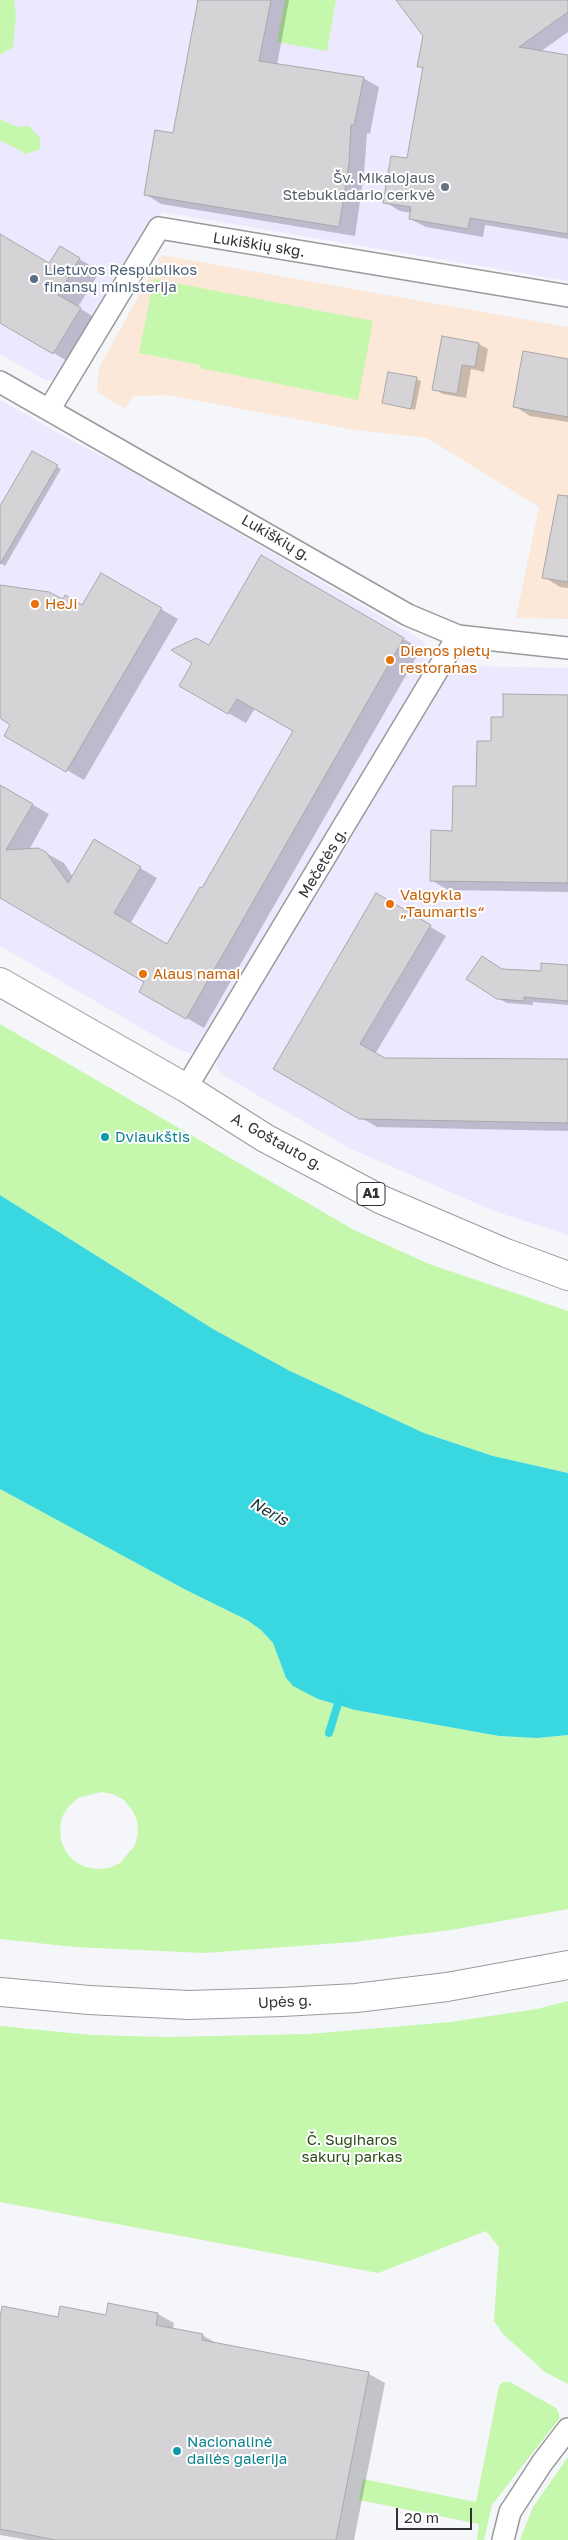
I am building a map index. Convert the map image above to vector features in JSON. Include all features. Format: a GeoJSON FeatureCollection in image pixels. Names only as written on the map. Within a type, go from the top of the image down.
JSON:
{"type":"FeatureCollection","features":[{"type":"Feature","properties":{"kind":"main road","name":"A. Goštauto g."},"geometry":{"type":"LineString","coordinates":[[0,982],[186,1088],[265,1138],[382,1200],[506,1253],[568,1276]]}},
{"type":"Feature","properties":{"kind":"main road","name":"Upės g."},"geometry":{"type":"LineString","coordinates":[[0,1992],[89,2000],[189,2005],[282,2002],[356,1998],[447,1987],[568,1965]]}},
{"type":"Feature","properties":{"kind":"street","name":"Lukiškių skg."},"geometry":{"type":"LineString","coordinates":[[49,410],[159,228],[568,296]]}},
{"type":"Feature","properties":{"kind":"street","name":"Lukiškių g."},"geometry":{"type":"LineString","coordinates":[[0,382],[408,615],[458,636],[568,648]]}},
{"type":"Feature","properties":{"kind":"street","name":"Mečetės g."},"geometry":{"type":"LineString","coordinates":[[186,1088],[458,636]]}},
{"type":"Feature","properties":{"kind":"street"},"geometry":{"type":"LineString","coordinates":[[503,2540],[510,2512],[542,2462],[568,2429]]}},
{"type":"Feature","properties":{"kind":"shaded area"},"geometry":{"type":"Polygon","coordinates":[[[0,0],[568,0],[568,281],[162,212],[66,374],[58,380],[45,380],[0,354],[0,0]]]}},
{"type":"Feature","properties":{"kind":"shaded area"},"geometry":{"type":"Polygon","coordinates":[[[161,255],[568,327],[568,619],[516,618],[539,507],[427,438],[349,429],[167,395],[133,396],[125,409],[97,392],[99,368],[161,255]]]}},
{"type":"Feature","properties":{"kind":"shaded area"},"geometry":{"type":"Polygon","coordinates":[[[0,400],[82,446],[129,469],[423,641],[427,647],[428,662],[426,668],[199,1046],[191,1053],[181,1051],[0,946],[0,400]]]}},
{"type":"Feature","properties":{"kind":"shaded area"},"geometry":{"type":"Polygon","coordinates":[[[465,666],[568,668],[568,1235],[494,1211],[351,1149],[221,1074],[217,1068],[218,1057],[445,679],[453,672],[465,666]]]}},
{"type":"Feature","properties":{"kind":"green space"},"geometry":{"type":"Polygon","coordinates":[[[0,0],[14,0],[16,16],[13,47],[0,55],[0,0]]]}},
{"type":"Feature","properties":{"kind":"green space"},"geometry":{"type":"Polygon","coordinates":[[[285,0],[336,0],[327,51],[277,42],[285,0]]]}},
{"type":"Feature","properties":{"kind":"green space"},"geometry":{"type":"Polygon","coordinates":[[[0,118],[18,127],[29,126],[40,138],[40,149],[26,154],[0,140],[0,118]]]}},
{"type":"Feature","properties":{"kind":"green space"},"geometry":{"type":"Polygon","coordinates":[[[154,279],[373,321],[358,400],[200,368],[200,365],[139,353],[154,279]]]}},
{"type":"Feature","properties":{"kind":"green space"},"geometry":{"type":"Polygon","coordinates":[[[0,1024],[354,1230],[429,1264],[568,1311],[568,1473],[493,1456],[424,1433],[290,1371],[213,1329],[0,1195],[0,1024]]]}},
{"type":"Feature","properties":{"kind":"green space"},"geometry":{"type":"Polygon","coordinates":[[[0,1489],[186,1590],[247,1620],[261,1630],[273,1643],[286,1678],[293,1685],[318,1699],[355,1710],[499,1736],[537,1738],[568,1735],[568,1909],[451,1930],[353,1942],[204,1953],[74,1947],[0,1939],[0,1489]],[[101,1792],[78,1798],[69,1806],[62,1817],[60,1828],[61,1841],[66,1852],[74,1861],[85,1867],[109,1868],[120,1863],[135,1845],[138,1833],[137,1820],[124,1800],[113,1794],[101,1792]]]}},
{"type":"Feature","properties":{"kind":"green space","name":"Č. Sugiharos sakurų parkas"},"geometry":{"type":"Polygon","coordinates":[[[568,2001],[568,2384],[545,2372],[503,2334],[494,2321],[499,2247],[486,2231],[378,2273],[0,2202],[0,2026],[91,2035],[167,2037],[309,2034],[450,2022],[537,2009],[568,2001]]]}},
{"type":"Feature","properties":{"kind":"green space"},"geometry":{"type":"Polygon","coordinates":[[[503,2382],[510,2382],[556,2408],[559,2413],[559,2419],[492,2505],[484,2540],[477,2540],[479,2524],[359,2500],[363,2479],[476,2502],[499,2386],[503,2382]]]}},
{"type":"Feature","properties":{"kind":"green space"},"geometry":{"type":"Polygon","coordinates":[[[568,2457],[568,2540],[520,2540],[533,2507],[568,2457]]]}},
{"type":"Feature","properties":{"kind":"water","name":"Neris"},"geometry":{"type":"Polygon","coordinates":[[[0,1195],[213,1329],[290,1371],[424,1433],[493,1456],[568,1473],[568,1735],[537,1738],[499,1736],[355,1710],[318,1699],[293,1686],[286,1678],[273,1643],[261,1630],[247,1620],[186,1590],[0,1489],[0,1195]]]}},
{"type":"Feature","properties":{"kind":"building"},"geometry":{"type":"Polygon","coordinates":[[[198,0],[271,0],[259,61],[364,77],[354,125],[351,125],[349,164],[339,227],[144,195],[155,130],[173,133],[198,0]]]}},
{"type":"Feature","properties":{"kind":"building"},"geometry":{"type":"Polygon","coordinates":[[[396,0],[568,0],[568,12],[519,47],[568,55],[568,234],[470,218],[468,229],[409,219],[411,207],[383,203],[391,156],[407,158],[423,67],[417,67],[423,36],[396,0]]]}},
{"type":"Feature","properties":{"kind":"building","name":"Lietuvos Respublikos finansų ministerija"},"geometry":{"type":"Polygon","coordinates":[[[0,234],[49,263],[60,246],[80,258],[58,295],[81,308],[53,354],[0,323],[0,234]]]}},
{"type":"Feature","properties":{"kind":"building"},"geometry":{"type":"Polygon","coordinates":[[[442,336],[479,343],[475,367],[462,365],[457,394],[432,390],[442,336]]]}},
{"type":"Feature","properties":{"kind":"building"},"geometry":{"type":"Polygon","coordinates":[[[523,351],[568,359],[568,417],[513,407],[523,351]]]}},
{"type":"Feature","properties":{"kind":"building"},"geometry":{"type":"Polygon","coordinates":[[[388,372],[417,377],[411,409],[382,403],[388,372]]]}},
{"type":"Feature","properties":{"kind":"building"},"geometry":{"type":"Polygon","coordinates":[[[32,451],[58,465],[0,564],[0,506],[32,451]]]}},
{"type":"Feature","properties":{"kind":"building"},"geometry":{"type":"Polygon","coordinates":[[[558,495],[568,496],[568,582],[542,578],[558,495]]]}},
{"type":"Feature","properties":{"kind":"building"},"geometry":{"type":"Polygon","coordinates":[[[261,555],[404,638],[186,1019],[139,992],[144,982],[0,898],[0,785],[33,804],[6,850],[38,848],[46,852],[68,883],[94,839],[141,867],[114,913],[167,944],[200,887],[202,888],[293,731],[237,699],[228,714],[179,686],[192,663],[171,650],[196,638],[209,645],[261,555]]]}},
{"type":"Feature","properties":{"kind":"building"},"geometry":{"type":"Polygon","coordinates":[[[101,573],[162,608],[66,772],[4,736],[10,725],[0,718],[0,585],[49,592],[63,599],[65,595],[82,605],[101,573]]]}},
{"type":"Feature","properties":{"kind":"building"},"geometry":{"type":"Polygon","coordinates":[[[503,694],[568,695],[568,883],[430,881],[431,830],[452,831],[453,786],[476,786],[477,741],[491,741],[491,717],[503,717],[503,694]]]}},
{"type":"Feature","properties":{"kind":"building"},"geometry":{"type":"Polygon","coordinates":[[[376,893],[431,925],[360,1044],[385,1058],[568,1059],[568,1123],[359,1119],[273,1069],[376,893]]]}},
{"type":"Feature","properties":{"kind":"building"},"geometry":{"type":"Polygon","coordinates":[[[482,956],[502,969],[541,971],[541,963],[568,965],[568,1001],[524,997],[524,1001],[497,999],[466,979],[482,956]]]}},
{"type":"Feature","properties":{"kind":"building","name":"Nacionalinė dailės galerija"},"geometry":{"type":"Polygon","coordinates":[[[108,2303],[158,2313],[156,2325],[203,2334],[202,2340],[369,2372],[336,2540],[55,2540],[0,2529],[0,2318],[2,2306],[58,2317],[60,2306],[106,2315],[108,2303]]]}},
{"type":"Feature","properties":{"kind":"waterway"},"geometry":{"type":"LineString","coordinates":[[329,1733],[340,1697]]}},
{"type":"Feature","properties":{"kind":"place","name":"Šv. Mikalojaus Stebukladario cerkvė"},"geometry":{"type":"Point","coordinates":[445,187]}},
{"type":"Feature","properties":{"kind":"place","name":"Lietuvos Respublikos finansų ministerija"},"geometry":{"type":"Point","coordinates":[34,279]}},
{"type":"Feature","properties":{"kind":"place","name":"HeJi"},"geometry":{"type":"Point","coordinates":[35,604]}},
{"type":"Feature","properties":{"kind":"place","name":"Dienos pietų restoranas"},"geometry":{"type":"Point","coordinates":[390,660]}},
{"type":"Feature","properties":{"kind":"place","name":"Valgykla „Taumartis“"},"geometry":{"type":"Point","coordinates":[390,904]}},
{"type":"Feature","properties":{"kind":"place","name":"Alaus namai"},"geometry":{"type":"Point","coordinates":[143,974]}},
{"type":"Feature","properties":{"kind":"place","name":"Dviaukštis"},"geometry":{"type":"Point","coordinates":[105,1137]}},
{"type":"Feature","properties":{"kind":"place","name":"Nacionalinė dailės galerija"},"geometry":{"type":"Point","coordinates":[177,2451]}}]}
